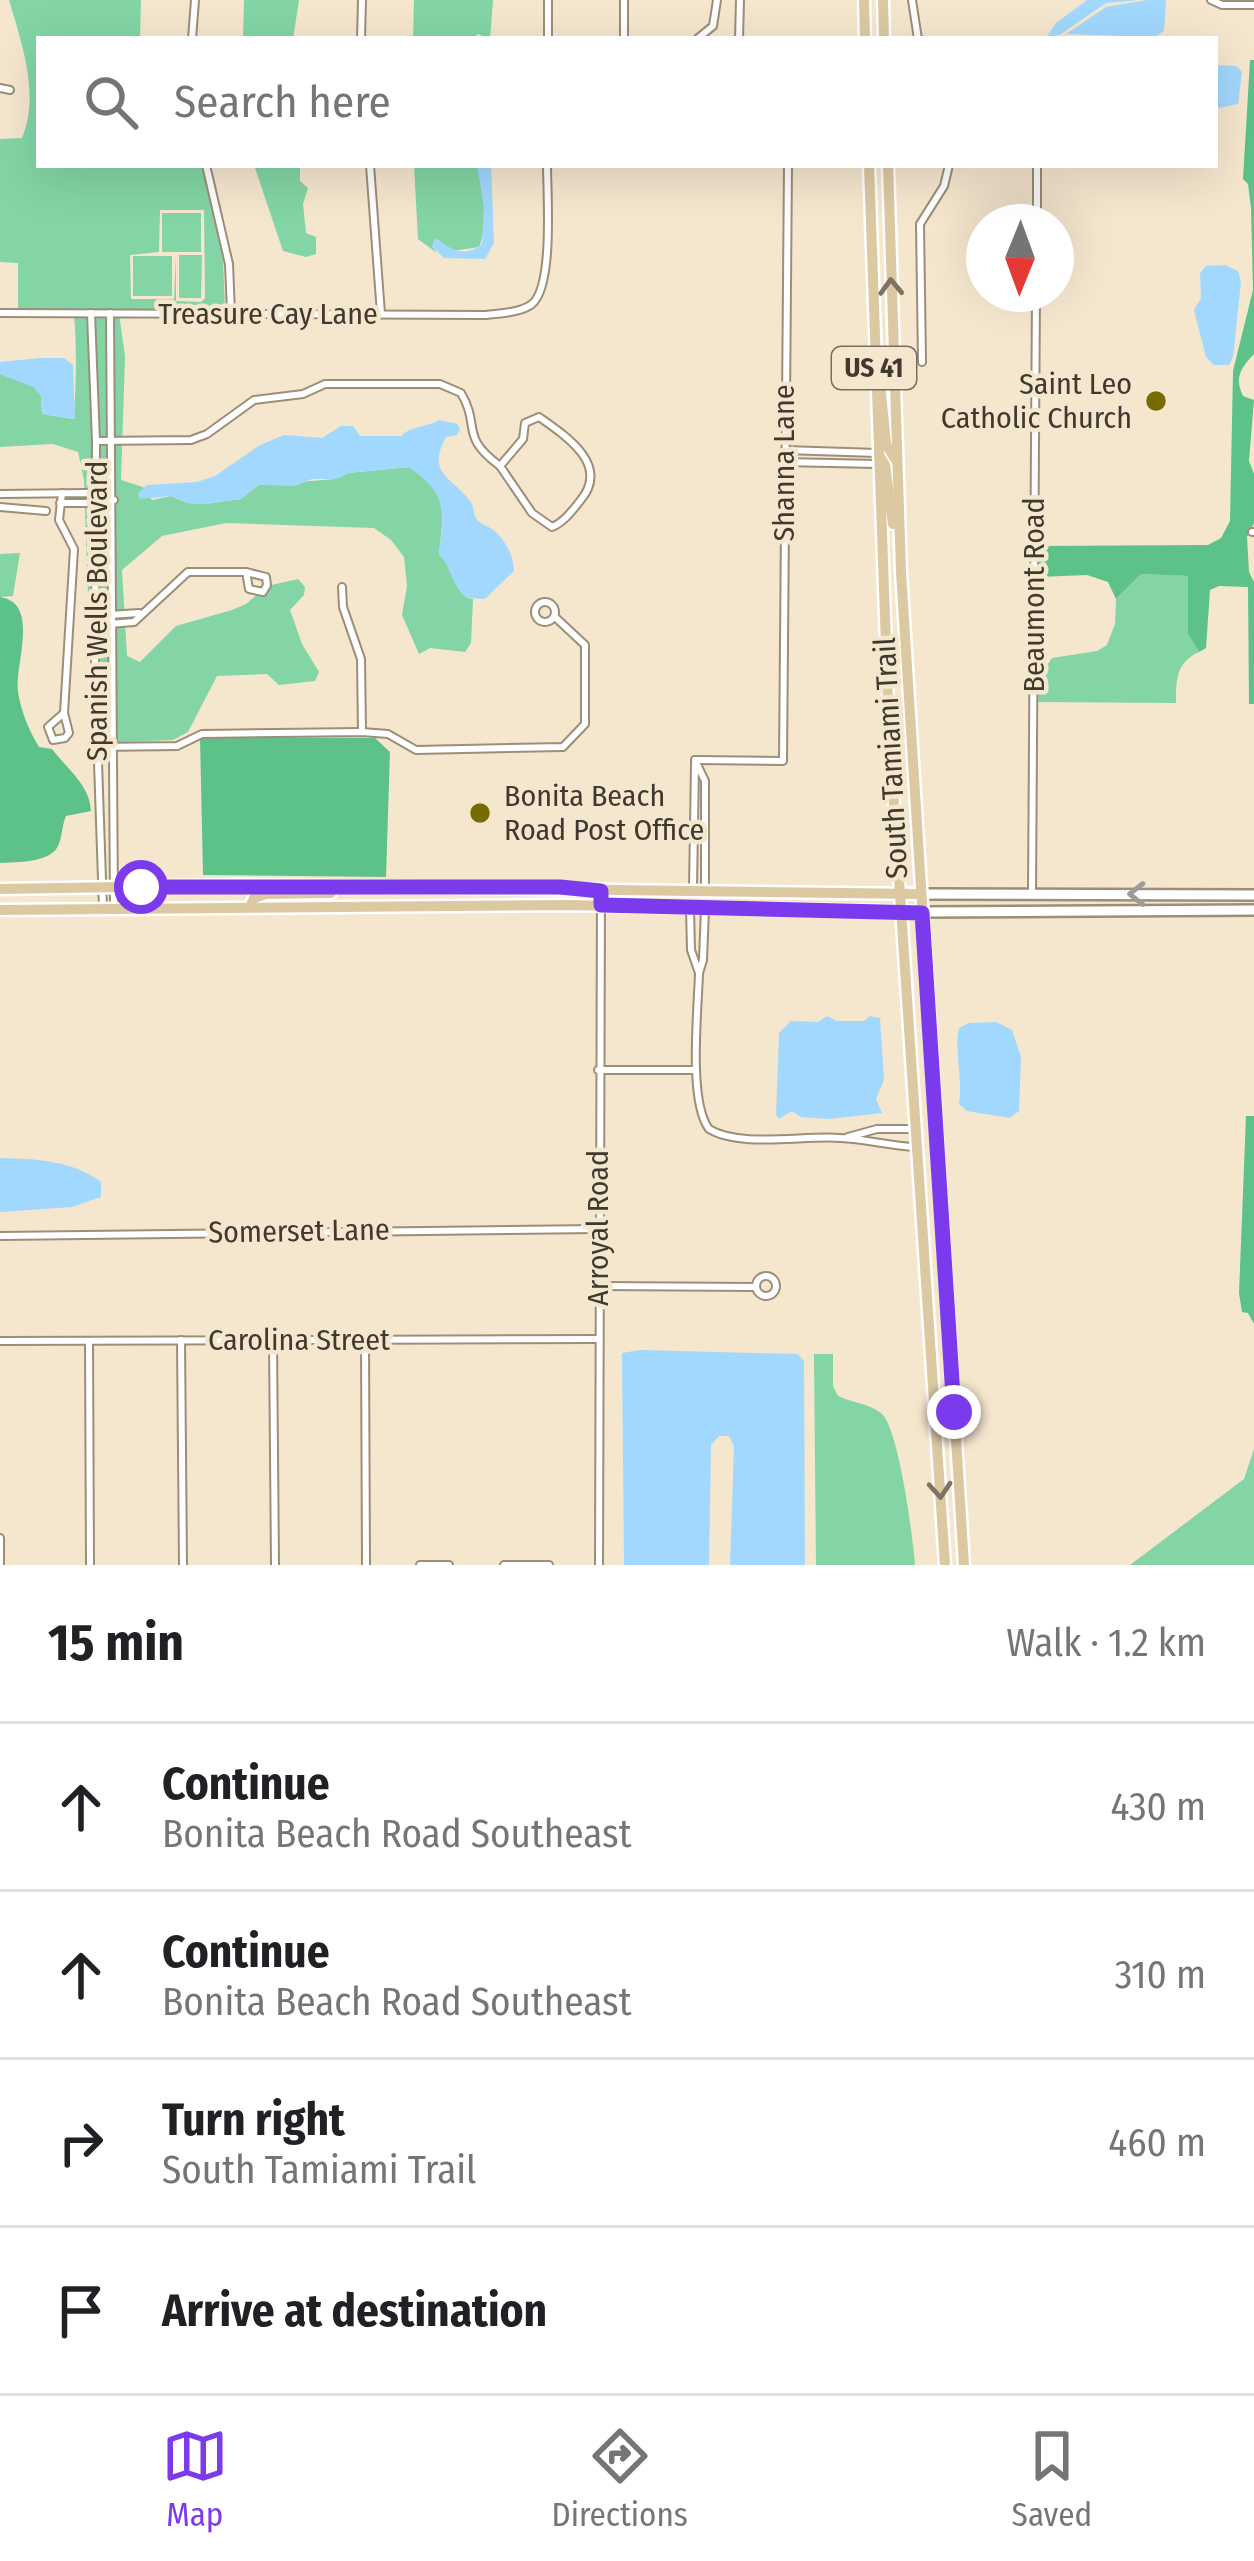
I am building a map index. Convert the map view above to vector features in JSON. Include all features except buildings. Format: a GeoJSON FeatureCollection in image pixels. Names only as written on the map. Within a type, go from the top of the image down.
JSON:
{"type":"FeatureCollection","features":[{"type":"Feature","properties":{"kind":"main road"},"geometry":{"type":"LineString","coordinates":[[864,0],[865,36]]}},
{"type":"Feature","properties":{"kind":"main road"},"geometry":{"type":"LineString","coordinates":[[883,0],[884,36]]}},
{"type":"Feature","properties":{"kind":"main road","name":"South Tamiami Trail"},"geometry":{"type":"LineString","coordinates":[[868,168],[899,895],[945,1565]]}},
{"type":"Feature","properties":{"kind":"main road","name":"South Tamiami Trail"},"geometry":{"type":"LineString","coordinates":[[887,168],[899,550],[964,1565]]}},
{"type":"Feature","properties":{"kind":"main road"},"geometry":{"type":"LineString","coordinates":[[874,346],[884,392],[886,444],[896,459]]}},
{"type":"Feature","properties":{"kind":"main road"},"geometry":{"type":"LineString","coordinates":[[877,459],[885,465],[899,550]]}},
{"type":"Feature","properties":{"kind":"main road"},"geometry":{"type":"LineString","coordinates":[[250,907],[254,898],[266,894],[351,892],[370,887]]}},
{"type":"Feature","properties":{"kind":"main road"},"geometry":{"type":"LineString","coordinates":[[0,889],[560,887],[899,895],[1254,895],[1253,910],[901,913],[601,905],[0,910]]}},
{"type":"Feature","properties":{"kind":"street"},"geometry":{"type":"LineString","coordinates":[[192,36],[195,0]]}},
{"type":"Feature","properties":{"kind":"street"},"geometry":{"type":"LineString","coordinates":[[361,36],[362,0]]}},
{"type":"Feature","properties":{"kind":"street"},"geometry":{"type":"LineString","coordinates":[[548,0],[548,36]]}},
{"type":"Feature","properties":{"kind":"street"},"geometry":{"type":"LineString","coordinates":[[624,0],[624,36]]}},
{"type":"Feature","properties":{"kind":"street"},"geometry":{"type":"LineString","coordinates":[[701,36],[713,26],[717,0]]}},
{"type":"Feature","properties":{"kind":"street"},"geometry":{"type":"LineString","coordinates":[[739,36],[740,0]]}},
{"type":"Feature","properties":{"kind":"street"},"geometry":{"type":"LineString","coordinates":[[912,0],[918,36]]}},
{"type":"Feature","properties":{"kind":"street"},"geometry":{"type":"LineString","coordinates":[[1211,0],[1226,6],[1254,5]]}},
{"type":"Feature","properties":{"kind":"street"},"geometry":{"type":"LineString","coordinates":[[0,88],[10,90]]}},
{"type":"Feature","properties":{"kind":"street"},"geometry":{"type":"LineString","coordinates":[[207,168],[229,263],[231,313]]}},
{"type":"Feature","properties":{"kind":"street"},"geometry":{"type":"LineString","coordinates":[[370,168],[381,314]]}},
{"type":"Feature","properties":{"kind":"street","name":"Treasure Cay Lane"},"geometry":{"type":"LineString","coordinates":[[0,313],[486,315],[519,310],[533,302],[544,281],[547,168]]}},
{"type":"Feature","properties":{"kind":"street","name":"Shanna Lane"},"geometry":{"type":"LineString","coordinates":[[718,760],[783,761],[788,168]]}},
{"type":"Feature","properties":{"kind":"street"},"geometry":{"type":"LineString","coordinates":[[922,362],[920,224],[944,186],[948,168]]}},
{"type":"Feature","properties":{"kind":"street"},"geometry":{"type":"LineString","coordinates":[[1036,204],[1037,168]]}},
{"type":"Feature","properties":{"kind":"street","name":"Beaumont Road"},"geometry":{"type":"LineString","coordinates":[[1032,896],[1036,312]]}},
{"type":"Feature","properties":{"kind":"street","name":"Spanish Wells Boulevard"},"geometry":{"type":"LineString","coordinates":[[91,313],[96,441],[94,621],[108,888]]}},
{"type":"Feature","properties":{"kind":"street","name":"Spanish Wells Boulevard"},"geometry":{"type":"LineString","coordinates":[[108,909],[113,748],[110,313]]}},
{"type":"Feature","properties":{"kind":"street"},"geometry":{"type":"LineString","coordinates":[[96,441],[191,440],[254,400],[303,394],[325,384],[440,384],[461,393],[469,408],[472,440],[500,466],[532,513],[552,527],[560,524],[590,484],[589,460],[538,417],[525,423],[523,439],[500,466]]}},
{"type":"Feature","properties":{"kind":"street"},"geometry":{"type":"LineString","coordinates":[[784,449],[877,459]]}},
{"type":"Feature","properties":{"kind":"street"},"geometry":{"type":"LineString","coordinates":[[784,462],[877,459]]}},
{"type":"Feature","properties":{"kind":"street"},"geometry":{"type":"LineString","coordinates":[[0,494],[87,503],[95,498],[113,500]]}},
{"type":"Feature","properties":{"kind":"street"},"geometry":{"type":"LineString","coordinates":[[61,498],[61,528],[74,549],[64,713],[69,733],[53,740],[48,728],[64,713]]}},
{"type":"Feature","properties":{"kind":"street"},"geometry":{"type":"LineString","coordinates":[[0,507],[46,511]]}},
{"type":"Feature","properties":{"kind":"street"},"geometry":{"type":"LineString","coordinates":[[94,621],[143,613],[188,572],[246,572]]}},
{"type":"Feature","properties":{"kind":"street"},"geometry":{"type":"LineString","coordinates":[[342,586],[343,607],[361,659],[362,732]]}},
{"type":"Feature","properties":{"kind":"street"},"geometry":{"type":"LineString","coordinates":[[98,747],[177,746],[202,734],[362,732],[388,734],[416,750],[563,748],[585,724],[587,653],[580,638],[555,617]]}},
{"type":"Feature","properties":{"kind":"street"},"geometry":{"type":"LineString","coordinates":[[695,760],[718,760]]}},
{"type":"Feature","properties":{"kind":"street"},"geometry":{"type":"LineString","coordinates":[[695,760],[705,781]]}},
{"type":"Feature","properties":{"kind":"street"},"geometry":{"type":"LineString","coordinates":[[695,760],[699,892]]}},
{"type":"Feature","properties":{"kind":"street"},"geometry":{"type":"LineString","coordinates":[[699,892],[705,781],[708,767],[718,760]]}},
{"type":"Feature","properties":{"kind":"street","name":"Arroyal Road"},"geometry":{"type":"LineString","coordinates":[[599,1565],[601,891]]}},
{"type":"Feature","properties":{"kind":"street"},"geometry":{"type":"LineString","coordinates":[[690,908],[691,950],[699,973],[700,1111],[709,1129],[734,1137],[845,1138],[916,1147]]}},
{"type":"Feature","properties":{"kind":"street"},"geometry":{"type":"LineString","coordinates":[[699,973],[704,961],[705,909]]}},
{"type":"Feature","properties":{"kind":"street"},"geometry":{"type":"LineString","coordinates":[[598,1070],[698,1070]]}},
{"type":"Feature","properties":{"kind":"street"},"geometry":{"type":"LineString","coordinates":[[845,1138],[877,1129],[915,1129]]}},
{"type":"Feature","properties":{"kind":"street","name":"Somerset Lane"},"geometry":{"type":"LineString","coordinates":[[0,1236],[598,1229]]}},
{"type":"Feature","properties":{"kind":"street"},"geometry":{"type":"LineString","coordinates":[[598,1286],[756,1287]]}},
{"type":"Feature","properties":{"kind":"street"},"geometry":{"type":"LineString","coordinates":[[364,1339],[367,1565]]}},
{"type":"Feature","properties":{"kind":"street","name":"Carolina Street"},"geometry":{"type":"LineString","coordinates":[[0,1342],[598,1339]]}},
{"type":"Feature","properties":{"kind":"street"},"geometry":{"type":"LineString","coordinates":[[181,1340],[183,1565]]}},
{"type":"Feature","properties":{"kind":"street"},"geometry":{"type":"LineString","coordinates":[[273,1340],[275,1565]]}},
{"type":"Feature","properties":{"kind":"street"},"geometry":{"type":"LineString","coordinates":[[89,1341],[90,1565]]}},
{"type":"Feature","properties":{"kind":"street"},"geometry":{"type":"LineString","coordinates":[[0,1538],[0,1565]]}},
{"type":"Feature","properties":{"kind":"street"},"geometry":{"type":"LineString","coordinates":[[420,1565],[449,1565]]}},
{"type":"Feature","properties":{"kind":"street"},"geometry":{"type":"LineString","coordinates":[[504,1565],[549,1565]]}},
{"type":"Feature","properties":{"kind":"green space"},"geometry":{"type":"Polygon","coordinates":[[[9,0],[141,0],[140,36],[36,36],[36,168],[203,168],[223,257],[225,312],[119,313],[125,357],[121,480],[143,487],[152,500],[171,496],[205,504],[241,499],[259,485],[409,467],[438,495],[442,515],[439,554],[463,593],[473,599],[471,643],[465,652],[430,648],[419,654],[402,615],[407,586],[404,557],[374,528],[226,523],[162,536],[122,570],[127,656],[140,662],[176,626],[232,610],[267,586],[298,579],[305,587],[304,595],[290,610],[319,672],[315,681],[279,685],[267,674],[217,676],[188,732],[173,740],[93,743],[84,480],[78,452],[53,444],[0,447],[0,374],[34,387],[41,396],[42,414],[74,419],[74,314],[18,313],[18,263],[0,262],[0,139],[22,138],[29,104],[27,69],[9,0]],[[160,210],[159,252],[130,255],[131,299],[174,299],[176,256],[176,301],[205,298],[204,210],[160,210]]]}},
{"type":"Feature","properties":{"kind":"green space"},"geometry":{"type":"Polygon","coordinates":[[[244,0],[299,0],[293,36],[243,36],[244,0]]]}},
{"type":"Feature","properties":{"kind":"green space"},"geometry":{"type":"Polygon","coordinates":[[[414,0],[493,0],[490,36],[413,36],[414,0]]]}},
{"type":"Feature","properties":{"kind":"green space"},"geometry":{"type":"Polygon","coordinates":[[[1250,60],[1254,60],[1254,354],[1242,368],[1239,383],[1243,396],[1254,400],[1249,461],[1254,474],[1254,523],[1247,537],[1254,582],[1254,704],[1249,704],[1248,587],[1210,590],[1206,648],[1199,652],[1188,634],[1188,576],[1141,574],[1116,599],[1108,582],[1087,575],[1038,577],[1039,546],[1208,545],[1221,538],[1230,521],[1233,371],[1253,290],[1251,208],[1243,179],[1250,60]]]}},
{"type":"Feature","properties":{"kind":"green space"},"geometry":{"type":"Polygon","coordinates":[[[255,168],[300,168],[300,181],[308,188],[303,204],[306,233],[316,237],[316,254],[306,257],[283,251],[255,168]]]}},
{"type":"Feature","properties":{"kind":"green space"},"geometry":{"type":"Polygon","coordinates":[[[414,168],[478,168],[484,206],[479,247],[452,251],[437,239],[432,246],[437,253],[418,239],[414,168]]]}},
{"type":"Feature","properties":{"kind":"green space"},"geometry":{"type":"Polygon","coordinates":[[[162,213],[201,213],[201,252],[162,252],[162,213]]]}},
{"type":"Feature","properties":{"kind":"green space"},"geometry":{"type":"Polygon","coordinates":[[[179,255],[202,255],[201,298],[179,298],[179,255]]]}},
{"type":"Feature","properties":{"kind":"green space"},"geometry":{"type":"Polygon","coordinates":[[[133,256],[172,256],[172,296],[133,296],[133,256]]]}},
{"type":"Feature","properties":{"kind":"green space"},"geometry":{"type":"Polygon","coordinates":[[[20,553],[13,596],[0,597],[0,554],[20,553]]]}},
{"type":"Feature","properties":{"kind":"green space"},"geometry":{"type":"Polygon","coordinates":[[[1141,574],[1189,576],[1188,634],[1199,652],[1179,673],[1176,703],[1036,702],[1039,677],[1052,658],[1107,645],[1115,624],[1116,599],[1141,574]]]}},
{"type":"Feature","properties":{"kind":"green space"},"geometry":{"type":"Polygon","coordinates":[[[0,597],[20,611],[23,623],[18,692],[29,728],[39,747],[52,749],[77,778],[91,811],[66,816],[58,846],[48,856],[0,863],[0,597]]]}},
{"type":"Feature","properties":{"kind":"green space"},"geometry":{"type":"Polygon","coordinates":[[[200,737],[375,738],[390,752],[386,877],[203,875],[200,737]]]}},
{"type":"Feature","properties":{"kind":"green space"},"geometry":{"type":"Polygon","coordinates":[[[1246,1116],[1254,1116],[1254,1324],[1242,1312],[1239,1293],[1246,1116]]]}},
{"type":"Feature","properties":{"kind":"green space"},"geometry":{"type":"Polygon","coordinates":[[[814,1354],[833,1354],[833,1386],[838,1396],[877,1410],[888,1424],[904,1485],[915,1565],[816,1565],[814,1354]]]}},
{"type":"Feature","properties":{"kind":"green space"},"geometry":{"type":"Polygon","coordinates":[[[1254,1449],[1254,1565],[1130,1565],[1244,1479],[1254,1449]]]}},
{"type":"Feature","properties":{"kind":"water"},"geometry":{"type":"Polygon","coordinates":[[[1087,0],[1138,0],[1106,3],[1061,34],[1047,36],[1056,23],[1087,0]]]}},
{"type":"Feature","properties":{"kind":"water"},"geometry":{"type":"Polygon","coordinates":[[[1166,0],[1164,31],[1156,36],[1066,34],[1106,7],[1166,0]]]}},
{"type":"Feature","properties":{"kind":"water"},"geometry":{"type":"Polygon","coordinates":[[[1218,65],[1236,66],[1242,72],[1238,104],[1218,108],[1218,65]]]}},
{"type":"Feature","properties":{"kind":"water"},"geometry":{"type":"Polygon","coordinates":[[[477,168],[491,168],[494,243],[485,259],[444,258],[432,246],[435,238],[464,252],[476,248],[482,243],[484,208],[477,168]]]}},
{"type":"Feature","properties":{"kind":"water"},"geometry":{"type":"Polygon","coordinates":[[[1225,265],[1238,271],[1241,282],[1233,357],[1229,365],[1214,365],[1206,357],[1194,310],[1201,298],[1200,273],[1206,266],[1225,265]]]}},
{"type":"Feature","properties":{"kind":"water"},"geometry":{"type":"Polygon","coordinates":[[[64,358],[73,365],[75,419],[42,414],[41,396],[34,387],[0,374],[0,362],[64,358]]]}},
{"type":"Feature","properties":{"kind":"water"},"geometry":{"type":"Polygon","coordinates":[[[439,420],[460,429],[457,435],[446,437],[441,449],[443,473],[471,503],[477,520],[501,538],[512,560],[514,571],[485,599],[467,598],[458,588],[439,554],[442,515],[437,495],[409,467],[312,479],[295,486],[259,485],[241,499],[205,504],[171,496],[140,499],[138,493],[147,485],[215,476],[260,445],[284,435],[322,438],[341,426],[353,426],[360,436],[401,436],[439,420]]]}},
{"type":"Feature","properties":{"kind":"water"},"geometry":{"type":"Polygon","coordinates":[[[827,1016],[837,1021],[880,1018],[884,1080],[876,1099],[882,1113],[829,1119],[801,1117],[792,1111],[779,1119],[779,1033],[791,1021],[818,1022],[827,1016]]]}},
{"type":"Feature","properties":{"kind":"water"},"geometry":{"type":"Polygon","coordinates":[[[996,1022],[1012,1030],[1021,1057],[1019,1111],[1010,1118],[967,1111],[959,1104],[959,1028],[996,1022]]]}},
{"type":"Feature","properties":{"kind":"water"},"geometry":{"type":"Polygon","coordinates":[[[0,1158],[40,1160],[78,1169],[101,1182],[101,1197],[72,1207],[0,1212],[0,1158]]]}},
{"type":"Feature","properties":{"kind":"water"},"geometry":{"type":"Polygon","coordinates":[[[622,1353],[798,1354],[804,1361],[805,1565],[730,1565],[734,1446],[729,1436],[719,1436],[711,1445],[709,1565],[624,1565],[622,1353]]]}},
{"type":"Feature","properties":{"kind":"place","name":"Saint Leo Catholic Church"},"geometry":{"type":"Point","coordinates":[1156,401]}},
{"type":"Feature","properties":{"kind":"place","name":"Bonita Beach Road Post Office"},"geometry":{"type":"Point","coordinates":[480,813]}},
{"type":"Feature","properties":{"kind":"route"},"geometry":{"type":"LineString","coordinates":[[141,887],[560,887],[601,891],[601,905],[922,913],[954,1412]]}}]}
